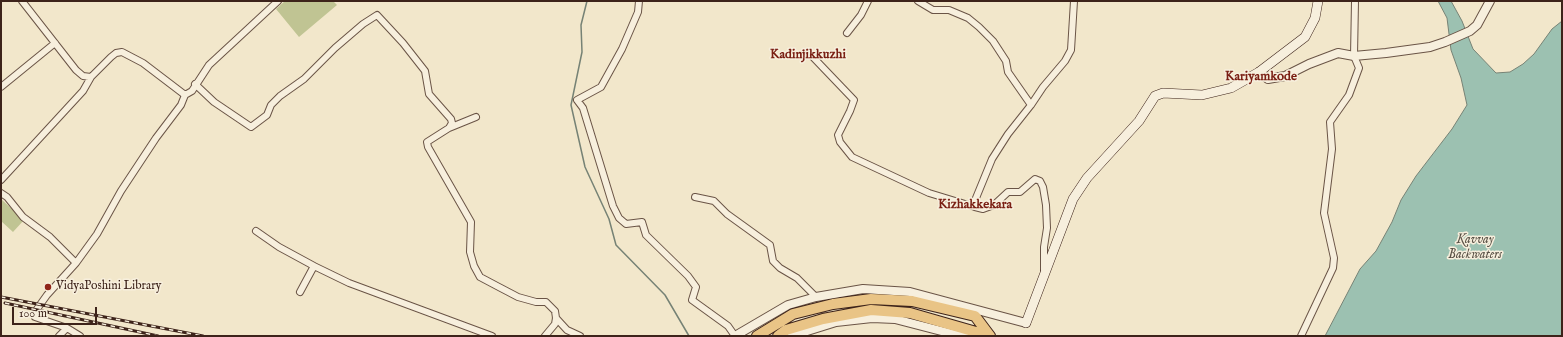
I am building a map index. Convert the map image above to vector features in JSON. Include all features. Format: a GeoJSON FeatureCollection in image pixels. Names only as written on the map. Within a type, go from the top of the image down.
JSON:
{"type":"FeatureCollection","features":[{"type":"Feature","properties":{"kind":"highway"},"geometry":{"type":"LineString","coordinates":[[757,336],[793,314],[833,304],[871,298],[912,301],[974,316],[990,336]]}},
{"type":"Feature","properties":{"kind":"highway"},"geometry":{"type":"LineString","coordinates":[[778,336],[786,330],[823,319],[871,310],[910,314],[990,336]]}},
{"type":"Feature","properties":{"kind":"main road"},"geometry":{"type":"LineString","coordinates":[[1026,323],[1073,199],[1087,178],[1139,121],[1155,96],[1163,92],[1202,95],[1231,88],[1259,72],[1305,37],[1316,18],[1318,1]]}},
{"type":"Feature","properties":{"kind":"street"},"geometry":{"type":"LineString","coordinates":[[22,1],[76,70],[83,76],[91,77]]}},
{"type":"Feature","properties":{"kind":"street"},"geometry":{"type":"LineString","coordinates":[[80,336],[67,328],[35,317],[37,309],[47,295],[76,263],[97,234],[121,191],[156,138],[181,105],[185,95],[192,90],[209,65],[278,1]]}},
{"type":"Feature","properties":{"kind":"street"},"geometry":{"type":"LineString","coordinates":[[639,1],[638,12],[622,49],[601,87],[577,100],[583,108],[613,206],[619,218],[626,224],[642,222],[646,235],[688,276],[696,287],[692,300],[728,326],[735,336],[788,305],[816,297],[863,289],[910,292],[1026,323]]}},
{"type":"Feature","properties":{"kind":"street"},"geometry":{"type":"LineString","coordinates":[[848,33],[861,15],[868,1]]}},
{"type":"Feature","properties":{"kind":"street"},"geometry":{"type":"LineString","coordinates":[[918,1],[933,10],[949,10],[968,18],[979,27],[993,40],[1006,61],[1008,72],[1032,106]]}},
{"type":"Feature","properties":{"kind":"street"},"geometry":{"type":"LineString","coordinates":[[975,207],[981,183],[992,160],[1008,134],[1032,106],[1043,87],[1065,61],[1071,50],[1074,1]]}},
{"type":"Feature","properties":{"kind":"street"},"geometry":{"type":"LineString","coordinates":[[1301,336],[1333,268],[1334,258],[1324,213],[1332,149],[1330,122],[1348,95],[1359,68],[1354,56],[1355,1]]}},
{"type":"Feature","properties":{"kind":"street"},"geometry":{"type":"LineString","coordinates":[[1259,72],[1268,79],[1285,76],[1309,64],[1338,53],[1354,56],[1430,47],[1470,31],[1482,19],[1490,1]]}},
{"type":"Feature","properties":{"kind":"street"},"geometry":{"type":"LineString","coordinates":[[195,84],[214,102],[251,127],[267,115],[271,105],[280,96],[304,79],[335,48],[363,24],[377,15],[403,43],[425,71],[429,94],[451,119],[452,123],[449,128]]}},
{"type":"Feature","properties":{"kind":"street"},"geometry":{"type":"LineString","coordinates":[[1,87],[55,43]]}},
{"type":"Feature","properties":{"kind":"street"},"geometry":{"type":"LineString","coordinates":[[1,180],[83,91],[91,77],[116,53],[122,52],[143,64],[185,95]]}},
{"type":"Feature","properties":{"kind":"street"},"geometry":{"type":"LineString","coordinates":[[810,54],[854,100],[838,135],[840,142],[852,157],[929,193],[983,209],[994,205],[1008,192],[1020,192],[1035,179],[1040,181],[1043,187],[1046,205],[1047,228],[1044,247],[1044,274]]}},
{"type":"Feature","properties":{"kind":"street"},"geometry":{"type":"LineString","coordinates":[[476,117],[449,128],[431,138],[427,142],[428,147],[471,222],[470,252],[474,266],[480,277],[518,297],[536,302],[546,302],[555,311],[557,321],[567,330],[580,336]]}},
{"type":"Feature","properties":{"kind":"street"},"geometry":{"type":"LineString","coordinates":[[1,193],[7,197],[23,217],[50,237],[76,263]]}},
{"type":"Feature","properties":{"kind":"street"},"geometry":{"type":"LineString","coordinates":[[696,197],[714,201],[727,214],[770,245],[773,261],[780,268],[797,278],[816,297]]}},
{"type":"Feature","properties":{"kind":"street"},"geometry":{"type":"LineString","coordinates":[[256,231],[279,247],[349,283],[492,336]]}},
{"type":"Feature","properties":{"kind":"street"},"geometry":{"type":"LineString","coordinates":[[300,292],[314,266]]}},
{"type":"Feature","properties":{"kind":"street"},"geometry":{"type":"LineString","coordinates":[[791,336],[836,322],[872,318],[895,319],[961,336],[986,336]]}},
{"type":"Feature","properties":{"kind":"street"},"geometry":{"type":"LineString","coordinates":[[545,336],[557,321]]}},
{"type":"Feature","properties":{"kind":"street"},"geometry":{"type":"LineString","coordinates":[[59,336],[67,328]]}},
{"type":"Feature","properties":{"kind":"shaded area"},"geometry":{"type":"Polygon","coordinates":[[[285,1],[333,1],[337,5],[299,37],[276,9],[285,1]]]}},
{"type":"Feature","properties":{"kind":"shaded area"},"geometry":{"type":"Polygon","coordinates":[[[1,199],[24,220],[13,232],[1,221],[1,199]]]}},
{"type":"Feature","properties":{"kind":"water","name":"Kavvay Backwaters"},"geometry":{"type":"Polygon","coordinates":[[[1438,1],[1451,1],[1462,21],[1473,49],[1496,73],[1510,72],[1523,64],[1534,54],[1552,29],[1562,21],[1562,336],[1325,336],[1360,269],[1376,251],[1392,222],[1401,200],[1416,176],[1452,129],[1467,105],[1461,78],[1451,50],[1447,18],[1438,1]]]}},
{"type":"Feature","properties":{"kind":"waterway"},"geometry":{"type":"LineString","coordinates":[[587,1],[581,25],[582,52],[571,105],[585,167],[609,219],[616,245],[665,295],[689,336]]}},
{"type":"Feature","properties":{"kind":"railway"},"geometry":{"type":"LineString","coordinates":[[1,297],[203,336]]}},
{"type":"Feature","properties":{"kind":"railway"},"geometry":{"type":"LineString","coordinates":[[5,303],[158,336]]}},
{"type":"Feature","properties":{"kind":"place","name":"VidyaPoshini Library"},"geometry":{"type":"Point","coordinates":[48,287]}},
{"type":"Feature","properties":{"kind":"district","name":"Kadinjikkuzhi"},"geometry":{"type":"Point","coordinates":[808,55]}},
{"type":"Feature","properties":{"kind":"district","name":"Kariyamkode"},"geometry":{"type":"Point","coordinates":[1261,77]}},
{"type":"Feature","properties":{"kind":"district","name":"Kizhakkekara"},"geometry":{"type":"Point","coordinates":[975,205]}}]}
